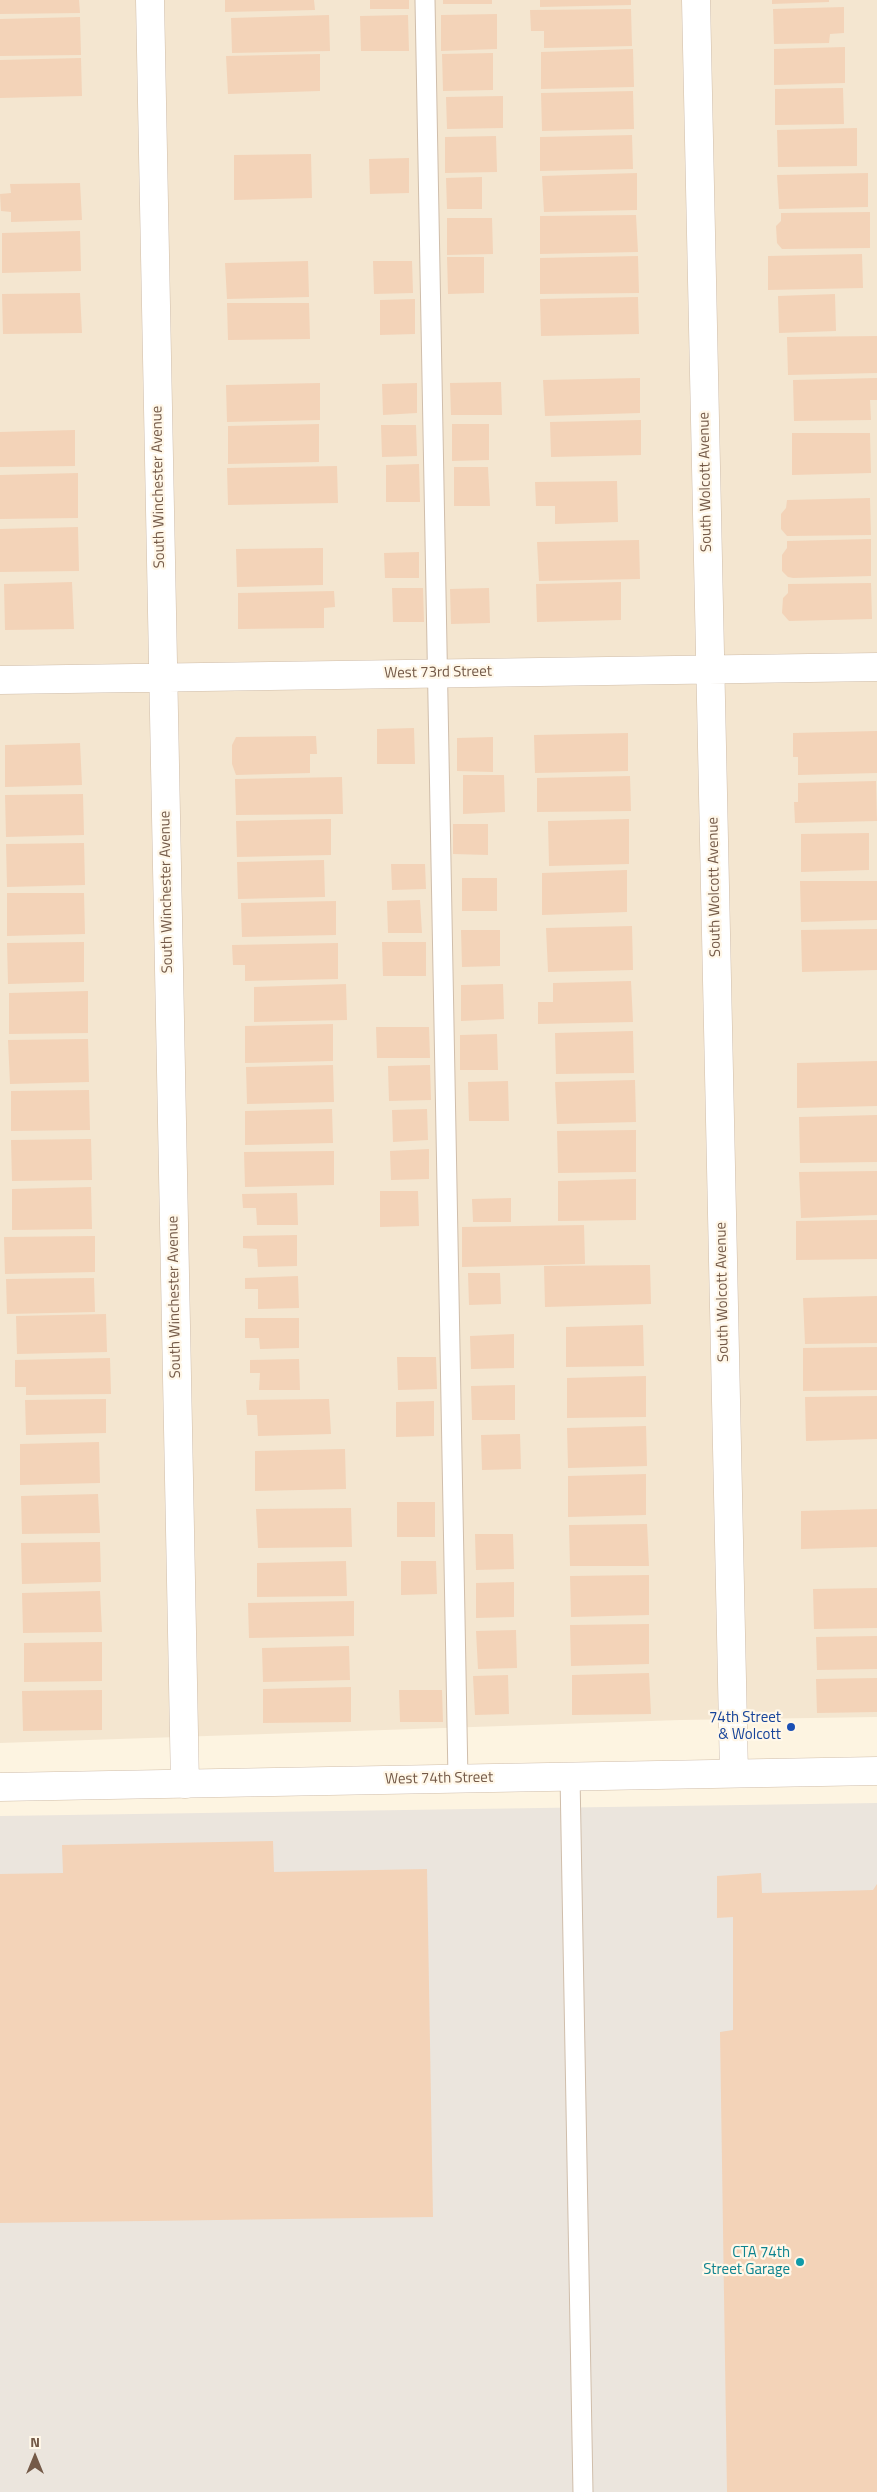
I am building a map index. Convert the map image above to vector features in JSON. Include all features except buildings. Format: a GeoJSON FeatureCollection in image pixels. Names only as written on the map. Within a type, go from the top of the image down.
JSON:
{"type":"FeatureCollection","features":[{"type":"Feature","properties":{"kind":"street","name":"South Winchester Avenue"},"geometry":{"type":"LineString","coordinates":[[150,0],[185,1784]]}},
{"type":"Feature","properties":{"kind":"street","name":"South Wolcott Avenue"},"geometry":{"type":"LineString","coordinates":[[696,0],[734,1773]]}},
{"type":"Feature","properties":{"kind":"street","name":"West 73rd Street"},"geometry":{"type":"LineString","coordinates":[[0,680],[877,667]]}},
{"type":"Feature","properties":{"kind":"street","name":"West 74th Street"},"geometry":{"type":"LineString","coordinates":[[0,1787],[877,1770]]}},
{"type":"Feature","properties":{"kind":"lane"},"geometry":{"type":"LineString","coordinates":[[425,0],[458,1778]]}},
{"type":"Feature","properties":{"kind":"lane"},"geometry":{"type":"LineString","coordinates":[[570,1776],[583,2492]]}},
{"type":"Feature","properties":{"kind":"shaded area"},"geometry":{"type":"Polygon","coordinates":[[[0,0],[877,0],[877,1717],[680,1720],[0,1743],[0,0]]]}},
{"type":"Feature","properties":{"kind":"shaded area"},"geometry":{"type":"Polygon","coordinates":[[[877,1803],[877,2492],[0,2492],[0,1816],[877,1803]]]}},
{"type":"Feature","properties":{"kind":"place","name":"74th Street & Wolcott"},"geometry":{"type":"Point","coordinates":[791,1727]}},
{"type":"Feature","properties":{"kind":"place","name":"CTA 74th Street Garage"},"geometry":{"type":"Point","coordinates":[800,2262]}}]}
